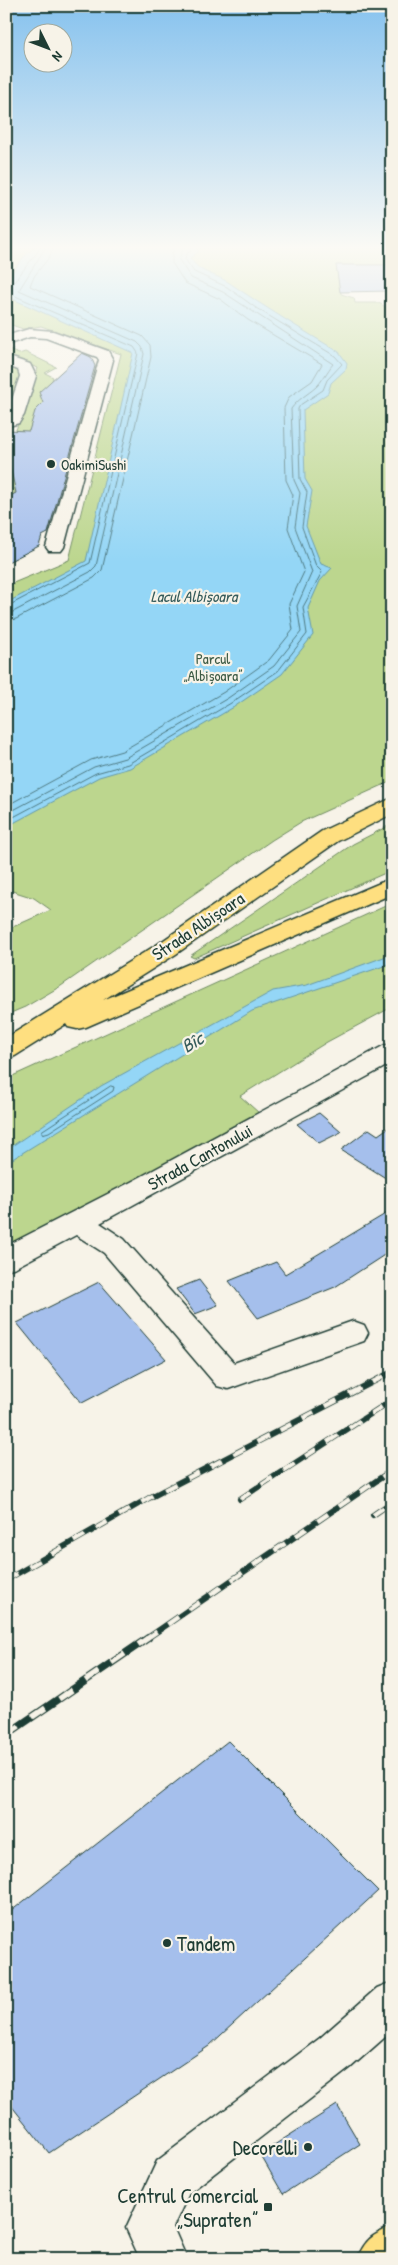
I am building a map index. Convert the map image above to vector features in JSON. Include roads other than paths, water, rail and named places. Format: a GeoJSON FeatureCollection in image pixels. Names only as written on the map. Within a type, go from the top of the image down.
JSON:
{"type":"FeatureCollection","features":[{"type":"Feature","properties":{"kind":"main road","name":"Strada Albișoara"},"geometry":{"type":"LineString","coordinates":[[6,1050],[176,942],[330,836],[392,806]]}},
{"type":"Feature","properties":{"kind":"main road","name":"Strada Albișoara"},"geometry":{"type":"LineString","coordinates":[[6,1050],[195,972],[392,885]]}},
{"type":"Feature","properties":{"kind":"main road"},"geometry":{"type":"LineString","coordinates":[[176,942],[175,956],[177,963],[186,970],[195,972]]}},
{"type":"Feature","properties":{"kind":"main road"},"geometry":{"type":"LineString","coordinates":[[380,2259],[392,2250]]}},
{"type":"Feature","properties":{"kind":"street"},"geometry":{"type":"LineString","coordinates":[[55,548],[106,360],[103,354],[94,351]]}},
{"type":"Feature","properties":{"kind":"street"},"geometry":{"type":"LineString","coordinates":[[6,360],[25,367],[28,376],[16,415],[13,420],[6,422]]}},
{"type":"Feature","properties":{"kind":"street","name":"Strada Cantonului"},"geometry":{"type":"LineString","coordinates":[[6,1259],[79,1223],[392,1052]]}},
{"type":"Feature","properties":{"kind":"street"},"geometry":{"type":"LineString","coordinates":[[79,1223],[114,1246],[228,1377],[353,1333]]}},
{"type":"Feature","properties":{"kind":"street"},"geometry":{"type":"LineString","coordinates":[[164,2259],[149,2228],[173,2178],[335,2053],[392,2004]]}},
{"type":"Feature","properties":{"kind":"water","name":"Lacul Albișoara"},"geometry":{"type":"Polygon","coordinates":[[[128,351],[339,352],[347,363],[346,369],[331,383],[328,393],[303,410],[305,479],[312,491],[306,526],[321,564],[332,568],[320,581],[308,608],[313,635],[282,674],[234,707],[130,768],[99,777],[6,827],[6,603],[86,561],[133,353],[128,351]]]}},
{"type":"Feature","properties":{"kind":"water","name":"Bîc"},"geometry":{"type":"Polygon","coordinates":[[[392,951],[392,961],[384,966],[252,1011],[6,1163],[6,1150],[101,1086],[273,991],[307,985],[384,957],[392,951]]]}},
{"type":"Feature","properties":{"kind":"railway"},"geometry":{"type":"LineString","coordinates":[[6,1580],[149,1498],[392,1372]]}},
{"type":"Feature","properties":{"kind":"railway"},"geometry":{"type":"LineString","coordinates":[[240,1499],[392,1400]]}},
{"type":"Feature","properties":{"kind":"railway"},"geometry":{"type":"LineString","coordinates":[[146,1639],[392,1470]]}},
{"type":"Feature","properties":{"kind":"railway"},"geometry":{"type":"LineString","coordinates":[[373,1515],[392,1502]]}},
{"type":"Feature","properties":{"kind":"railway"},"geometry":{"type":"LineString","coordinates":[[6,1735],[148,1638]]}},
{"type":"Feature","properties":{"kind":"place","name":"OakimiSushi"},"geometry":{"type":"Point","coordinates":[51,464]}},
{"type":"Feature","properties":{"kind":"place","name":"Tandem"},"geometry":{"type":"Point","coordinates":[167,1943]}},
{"type":"Feature","properties":{"kind":"place","name":"Decorelli"},"geometry":{"type":"Point","coordinates":[308,2147]}},
{"type":"Feature","properties":{"kind":"place","name":"Centrul Comercial „Supraten”"},"geometry":{"type":"Point","coordinates":[268,2207]}},
{"type":"Feature","properties":{"kind":"park label","name":"Parcul „Albișoara”"},"geometry":{"type":"Point","coordinates":[213,666]}}]}
